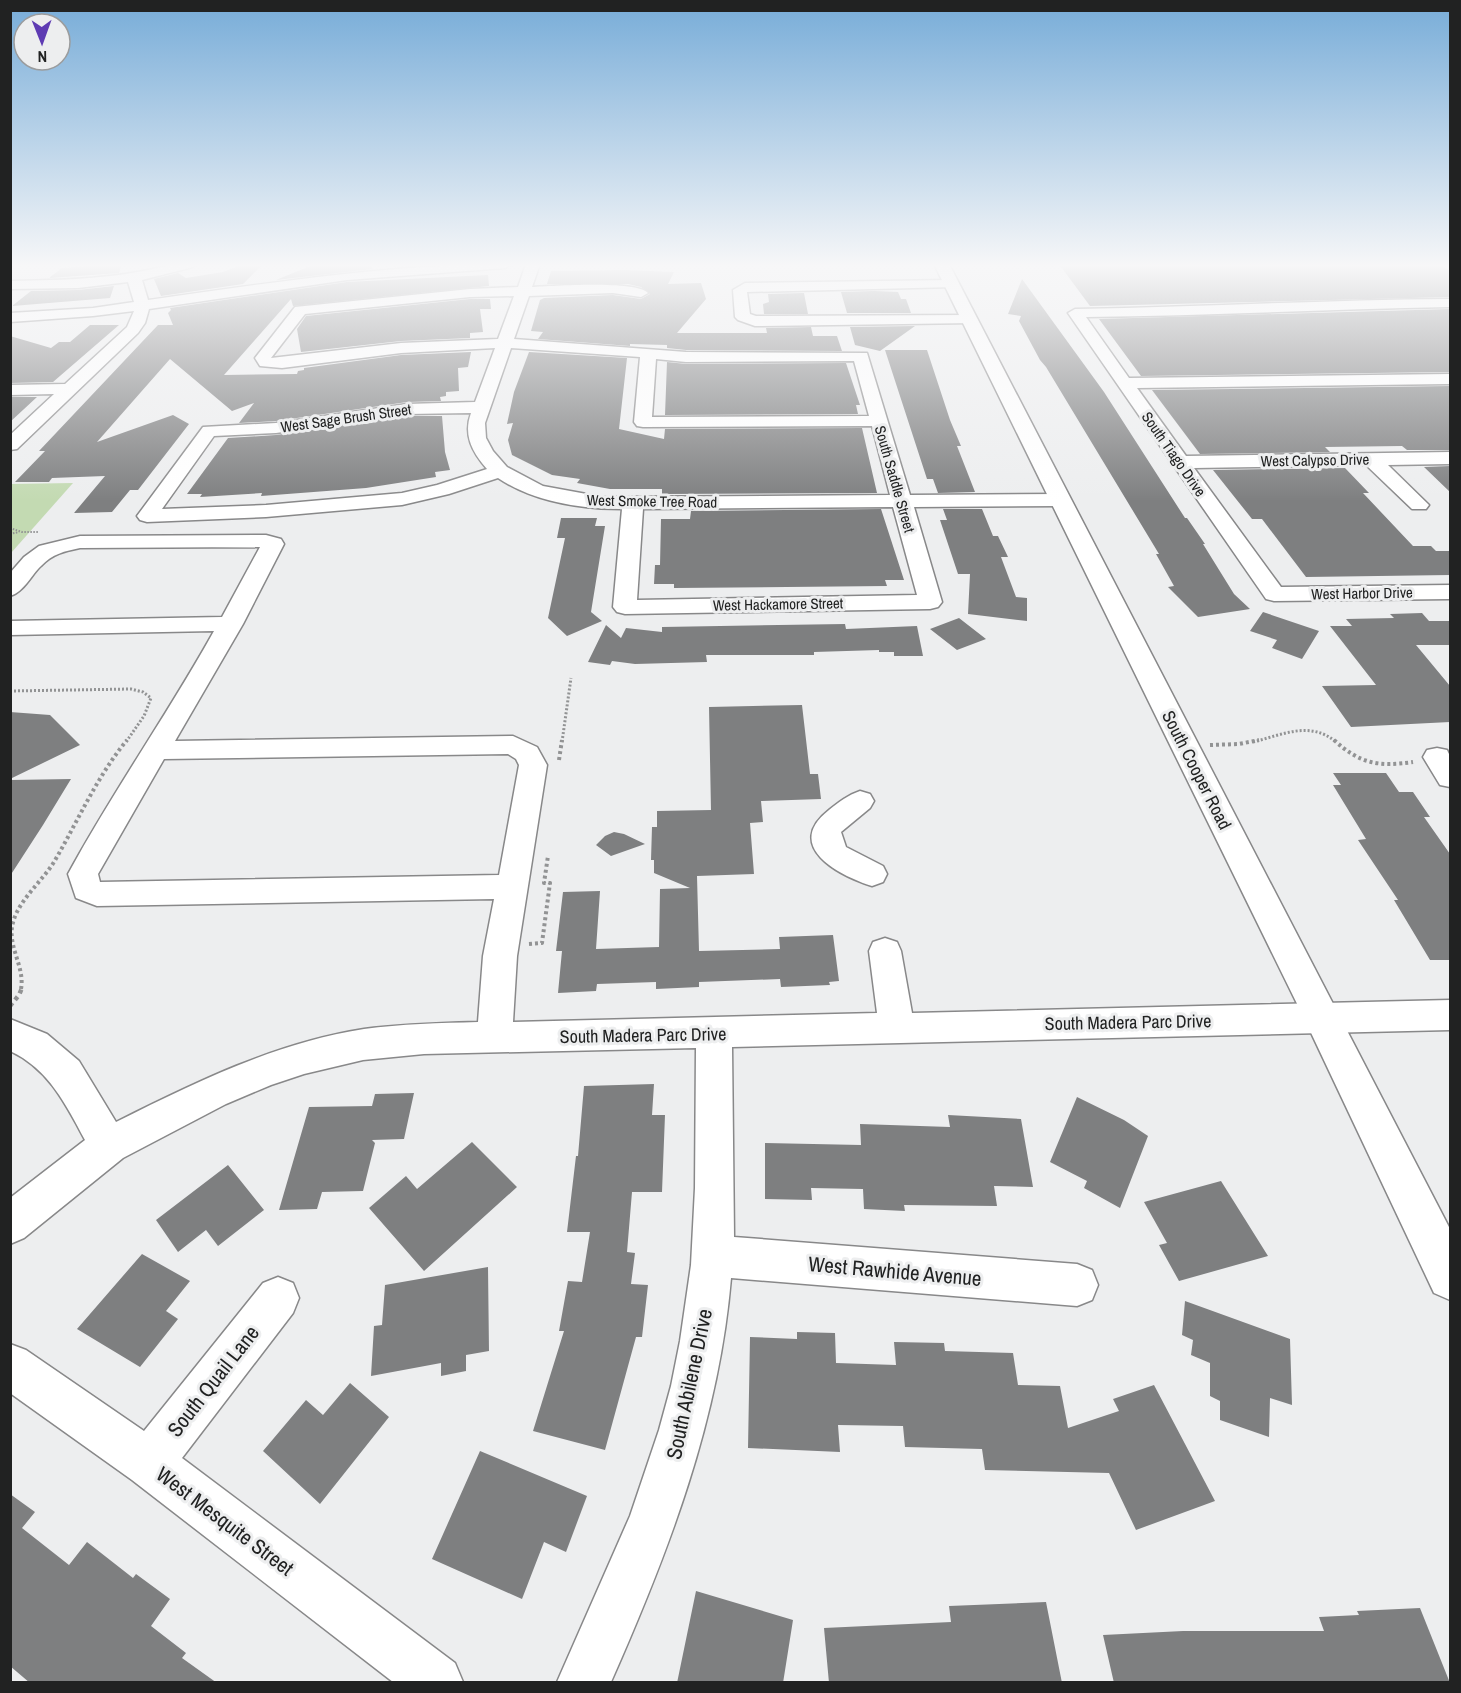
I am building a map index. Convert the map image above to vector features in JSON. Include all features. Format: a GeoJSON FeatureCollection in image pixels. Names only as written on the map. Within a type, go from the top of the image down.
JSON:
{"type":"FeatureCollection","features":[{"type":"Feature","properties":{"kind":"main road","name":"South Cooper Road"},"geometry":{"type":"LineString","coordinates":[[981,343],[1323,1018],[1450,1277]]}},
{"type":"Feature","properties":{"kind":"street"},"geometry":{"type":"LineString","coordinates":[[10,445],[119,343]]}},
{"type":"Feature","properties":{"kind":"street"},"geometry":{"type":"LineString","coordinates":[[275,343],[263,358],[266,363],[411,348],[505,343]]}},
{"type":"Feature","properties":{"kind":"street"},"geometry":{"type":"LineString","coordinates":[[505,343],[648,354],[643,422],[878,420]]}},
{"type":"Feature","properties":{"kind":"street"},"geometry":{"type":"LineString","coordinates":[[500,471],[483,453],[475,437],[476,423],[505,343]]}},
{"type":"Feature","properties":{"kind":"street","name":"South Tiago Drive"},"geometry":{"type":"LineString","coordinates":[[1096,343],[1274,594]]}},
{"type":"Feature","properties":{"kind":"street","name":"South Saddle Street"},"geometry":{"type":"LineString","coordinates":[[648,354],[686,357],[861,356],[930,602]]}},
{"type":"Feature","properties":{"kind":"street"},"geometry":{"type":"LineString","coordinates":[[1124,383],[1450,379]]}},
{"type":"Feature","properties":{"kind":"street"},"geometry":{"type":"LineString","coordinates":[[10,390],[71,389]]}},
{"type":"Feature","properties":{"kind":"street","name":"West Sage Brush Street"},"geometry":{"type":"LineString","coordinates":[[483,407],[407,409],[276,428],[210,431],[147,516],[266,511],[402,499],[442,490],[500,471]]}},
{"type":"Feature","properties":{"kind":"street","name":"West Calypso Drive"},"geometry":{"type":"LineString","coordinates":[[1180,462],[1450,458]]}},
{"type":"Feature","properties":{"kind":"street"},"geometry":{"type":"LineString","coordinates":[[1371,459],[1419,505]]}},
{"type":"Feature","properties":{"kind":"street","name":"West Smoke Tree Road"},"geometry":{"type":"LineString","coordinates":[[500,471],[514,481],[544,494],[574,500],[633,503],[1060,500]]}},
{"type":"Feature","properties":{"kind":"street","name":"West Hackamore Street"},"geometry":{"type":"LineString","coordinates":[[633,503],[626,607],[930,602]]}},
{"type":"Feature","properties":{"kind":"street"},"geometry":{"type":"LineString","coordinates":[[10,589],[31,563],[43,552],[56,545],[80,542],[237,540],[266,541],[273,544],[231,624],[156,750],[147,761],[83,874],[87,890],[97,894],[512,887]]}},
{"type":"Feature","properties":{"kind":"street","name":"West Harbor Drive"},"geometry":{"type":"LineString","coordinates":[[1274,594],[1450,592]]}},
{"type":"Feature","properties":{"kind":"street"},"geometry":{"type":"LineString","coordinates":[[10,628],[231,624]]}},
{"type":"Feature","properties":{"kind":"street"},"geometry":{"type":"LineString","coordinates":[[156,750],[513,745],[527,753],[533,765],[499,966],[494,1038]]}},
{"type":"Feature","properties":{"kind":"street"},"geometry":{"type":"LineString","coordinates":[[860,801],[830,825],[826,832],[829,849],[835,855],[872,874]]}},
{"type":"Feature","properties":{"kind":"street"},"geometry":{"type":"LineString","coordinates":[[885,951],[897,1027]]}},
{"type":"Feature","properties":{"kind":"street","name":"South Madera Parc Drive"},"geometry":{"type":"LineString","coordinates":[[10,1224],[109,1144],[213,1092],[263,1071],[304,1058],[363,1045],[424,1039],[1450,1015]]}},
{"type":"Feature","properties":{"kind":"street"},"geometry":{"type":"LineString","coordinates":[[10,1034],[34,1045],[66,1072],[109,1144]]}},
{"type":"Feature","properties":{"kind":"street","name":"South Abilene Drive"},"geometry":{"type":"LineString","coordinates":[[584,1683],[653,1523],[681,1434],[703,1341],[712,1256],[714,1034]]}},
{"type":"Feature","properties":{"kind":"street","name":"West Rawhide Avenue"},"geometry":{"type":"LineString","coordinates":[[712,1256],[1077,1285]]}},
{"type":"Feature","properties":{"kind":"street","name":"South Quail Lane"},"geometry":{"type":"LineString","coordinates":[[149,1463],[278,1298]]}},
{"type":"Feature","properties":{"kind":"street","name":"West Mesquite Street"},"geometry":{"type":"LineString","coordinates":[[10,1366],[149,1463],[436,1683]]}},
{"type":"Feature","properties":{"kind":"path"},"geometry":{"type":"LineString","coordinates":[[10,534],[22,532]]}},
{"type":"Feature","properties":{"kind":"path"},"geometry":{"type":"LineString","coordinates":[[10,691],[131,689],[143,692],[151,699],[135,729],[97,781],[53,863],[14,919],[11,935],[14,956],[21,974],[22,990],[10,1006]]}},
{"type":"Feature","properties":{"kind":"path"},"geometry":{"type":"LineString","coordinates":[[1185,746],[1249,743],[1274,734],[1309,729],[1332,736],[1349,754],[1360,760],[1399,764],[1446,764]]}},
{"type":"Feature","properties":{"kind":"green space"},"geometry":{"type":"Polygon","coordinates":[[[73,483],[11,553],[11,484],[73,483]]]}},
{"type":"Feature","properties":{"kind":"building"},"geometry":{"type":"Polygon","coordinates":[[[10,343],[34,343],[51,348],[58,343],[98,343],[53,382],[10,383],[10,343]]]}},
{"type":"Feature","properties":{"kind":"building"},"geometry":{"type":"Polygon","coordinates":[[[141,343],[252,343],[224,375],[297,374],[304,368],[401,355],[471,352],[468,367],[458,368],[459,391],[446,392],[446,396],[440,397],[441,401],[407,402],[276,421],[239,423],[254,403],[232,411],[170,359],[97,442],[173,415],[189,424],[138,490],[130,490],[112,512],[74,513],[105,476],[52,478],[49,482],[15,482],[45,451],[39,451],[141,343]]]}},
{"type":"Feature","properties":{"kind":"building"},"geometry":{"type":"Polygon","coordinates":[[[299,343],[383,343],[301,352],[299,343]]]}},
{"type":"Feature","properties":{"kind":"building"},"geometry":{"type":"Polygon","coordinates":[[[591,343],[839,343],[842,351],[686,350],[667,348],[667,345],[630,344],[630,346],[591,343]]]}},
{"type":"Feature","properties":{"kind":"building"},"geometry":{"type":"Polygon","coordinates":[[[854,343],[891,343],[880,351],[854,343]]]}},
{"type":"Feature","properties":{"kind":"building"},"geometry":{"type":"Polygon","coordinates":[[[1031,343],[1068,343],[1104,392],[1185,518],[1205,544],[1203,544],[1234,594],[1250,609],[1198,617],[1168,587],[1174,586],[1156,554],[1159,554],[1031,343]]]}},
{"type":"Feature","properties":{"kind":"building"},"geometry":{"type":"Polygon","coordinates":[[[1117,343],[1450,343],[1450,372],[1141,376],[1117,343]]]}},
{"type":"Feature","properties":{"kind":"building"},"geometry":{"type":"Polygon","coordinates":[[[885,350],[927,350],[961,446],[957,446],[975,492],[938,493],[933,479],[927,479],[885,350]]]}},
{"type":"Feature","properties":{"kind":"building"},"geometry":{"type":"Polygon","coordinates":[[[529,352],[627,358],[619,429],[664,439],[665,429],[862,428],[877,493],[662,494],[662,489],[610,489],[577,483],[580,479],[552,475],[512,455],[508,440],[513,423],[507,424],[514,392],[529,352]]]}},
{"type":"Feature","properties":{"kind":"building"},"geometry":{"type":"Polygon","coordinates":[[[667,362],[686,364],[846,363],[860,405],[856,405],[858,414],[665,415],[667,362]]]}},
{"type":"Feature","properties":{"kind":"building"},"geometry":{"type":"Polygon","coordinates":[[[1450,386],[1450,450],[1407,450],[1402,446],[1325,447],[1330,452],[1200,454],[1152,390],[1450,386]]]}},
{"type":"Feature","properties":{"kind":"building"},"geometry":{"type":"Polygon","coordinates":[[[10,397],[37,397],[10,422],[10,397]]]}},
{"type":"Feature","properties":{"kind":"building"},"geometry":{"type":"Polygon","coordinates":[[[407,416],[442,416],[445,452],[450,470],[435,472],[436,477],[366,488],[261,496],[262,493],[200,497],[202,494],[187,494],[228,438],[276,435],[407,416]]]}},
{"type":"Feature","properties":{"kind":"building"},"geometry":{"type":"Polygon","coordinates":[[[1450,466],[1450,492],[1424,467],[1450,466]]]}},
{"type":"Feature","properties":{"kind":"building"},"geometry":{"type":"Polygon","coordinates":[[[1345,468],[1369,493],[1363,493],[1413,546],[1431,546],[1436,551],[1450,551],[1450,575],[1306,577],[1262,519],[1252,519],[1213,470],[1345,468]]]}},
{"type":"Feature","properties":{"kind":"building"},"geometry":{"type":"Polygon","coordinates":[[[881,509],[904,580],[885,580],[887,586],[674,588],[674,584],[654,584],[655,565],[660,565],[661,519],[690,519],[691,511],[881,509]]]}},
{"type":"Feature","properties":{"kind":"building"},"geometry":{"type":"Polygon","coordinates":[[[943,509],[982,509],[993,536],[998,536],[1008,557],[1001,557],[1016,597],[1027,598],[1027,621],[968,614],[970,574],[958,574],[940,520],[947,520],[943,509]]]}},
{"type":"Feature","properties":{"kind":"building"},"geometry":{"type":"Polygon","coordinates":[[[561,518],[597,518],[595,526],[605,526],[591,612],[602,621],[567,636],[548,618],[565,538],[557,538],[561,518]]]}},
{"type":"Feature","properties":{"kind":"building"},"geometry":{"type":"Polygon","coordinates":[[[1263,612],[1319,631],[1302,659],[1272,648],[1277,640],[1250,631],[1263,612]]]}},
{"type":"Feature","properties":{"kind":"building"},"geometry":{"type":"Polygon","coordinates":[[[1422,613],[1429,621],[1450,621],[1450,645],[1416,645],[1450,686],[1450,722],[1351,727],[1322,686],[1376,685],[1330,626],[1352,626],[1346,619],[1394,618],[1390,614],[1422,613]]]}},
{"type":"Feature","properties":{"kind":"building"},"geometry":{"type":"Polygon","coordinates":[[[959,618],[986,639],[957,650],[930,629],[959,618]]]}},
{"type":"Feature","properties":{"kind":"building"},"geometry":{"type":"Polygon","coordinates":[[[845,624],[846,629],[917,626],[923,656],[894,656],[894,652],[879,652],[879,650],[814,652],[814,655],[706,655],[707,662],[635,664],[612,661],[610,665],[588,662],[606,625],[621,638],[626,628],[662,632],[662,627],[845,624]]]}},
{"type":"Feature","properties":{"kind":"building"},"geometry":{"type":"Polygon","coordinates":[[[802,705],[810,774],[818,774],[821,799],[761,801],[763,822],[750,823],[754,874],[697,876],[699,951],[780,949],[779,937],[833,935],[839,981],[829,982],[830,985],[781,987],[780,979],[699,982],[699,987],[656,989],[656,982],[597,984],[596,991],[558,993],[562,951],[556,951],[563,892],[600,891],[596,949],[659,947],[660,889],[690,888],[654,873],[654,860],[651,860],[652,827],[657,827],[657,811],[711,810],[709,707],[802,705]]]}},
{"type":"Feature","properties":{"kind":"building"},"geometry":{"type":"Polygon","coordinates":[[[10,712],[50,715],[80,745],[10,779],[10,712]]]}},
{"type":"Feature","properties":{"kind":"building"},"geometry":{"type":"Polygon","coordinates":[[[1333,773],[1386,773],[1399,792],[1413,792],[1430,817],[1424,817],[1450,854],[1450,960],[1430,960],[1394,900],[1398,900],[1358,840],[1366,839],[1333,785],[1341,785],[1333,773]]]}},
{"type":"Feature","properties":{"kind":"building"},"geometry":{"type":"Polygon","coordinates":[[[71,779],[43,825],[10,876],[10,780],[71,779]]]}},
{"type":"Feature","properties":{"kind":"building"},"geometry":{"type":"Polygon","coordinates":[[[614,832],[645,844],[611,856],[596,845],[605,836],[614,832]]]}},
{"type":"Feature","properties":{"kind":"building"},"geometry":{"type":"Polygon","coordinates":[[[654,1084],[652,1115],[665,1115],[662,1192],[632,1192],[627,1252],[635,1253],[631,1284],[648,1285],[642,1337],[636,1337],[605,1450],[533,1431],[564,1331],[559,1331],[568,1281],[582,1282],[590,1232],[567,1232],[576,1156],[578,1156],[584,1086],[654,1084]]]}},
{"type":"Feature","properties":{"kind":"building"},"geometry":{"type":"Polygon","coordinates":[[[414,1093],[404,1139],[372,1140],[375,1143],[363,1191],[322,1192],[317,1209],[279,1210],[309,1107],[372,1106],[375,1094],[414,1093]]]}},
{"type":"Feature","properties":{"kind":"building"},"geometry":{"type":"Polygon","coordinates":[[[1077,1097],[1124,1120],[1148,1136],[1120,1208],[1084,1188],[1087,1181],[1050,1162],[1077,1097]]]}},
{"type":"Feature","properties":{"kind":"building"},"geometry":{"type":"Polygon","coordinates":[[[948,1115],[1021,1119],[1033,1187],[994,1186],[997,1206],[904,1205],[905,1211],[864,1209],[863,1189],[811,1188],[812,1200],[765,1199],[765,1143],[861,1145],[860,1124],[950,1127],[948,1115]]]}},
{"type":"Feature","properties":{"kind":"building"},"geometry":{"type":"Polygon","coordinates":[[[472,1142],[517,1187],[424,1271],[369,1208],[406,1176],[417,1189],[472,1142]]]}},
{"type":"Feature","properties":{"kind":"building"},"geometry":{"type":"Polygon","coordinates":[[[228,1165],[264,1210],[218,1246],[206,1230],[178,1252],[156,1220],[228,1165]]]}},
{"type":"Feature","properties":{"kind":"building"},"geometry":{"type":"Polygon","coordinates":[[[1221,1181],[1268,1256],[1179,1281],[1159,1245],[1167,1243],[1144,1202],[1221,1181]]]}},
{"type":"Feature","properties":{"kind":"building"},"geometry":{"type":"Polygon","coordinates":[[[142,1254],[190,1281],[166,1311],[178,1319],[140,1367],[77,1329],[142,1254]]]}},
{"type":"Feature","properties":{"kind":"building"},"geometry":{"type":"Polygon","coordinates":[[[488,1267],[489,1351],[466,1355],[466,1371],[441,1376],[441,1363],[371,1376],[374,1326],[382,1325],[385,1285],[488,1267]]]}},
{"type":"Feature","properties":{"kind":"building"},"geometry":{"type":"Polygon","coordinates":[[[1185,1301],[1290,1339],[1292,1405],[1270,1398],[1269,1437],[1220,1420],[1220,1401],[1210,1396],[1210,1363],[1191,1355],[1193,1340],[1182,1335],[1185,1301]]]}},
{"type":"Feature","properties":{"kind":"building"},"geometry":{"type":"Polygon","coordinates":[[[797,1332],[835,1333],[836,1363],[896,1365],[894,1342],[944,1343],[945,1351],[1013,1353],[1018,1385],[1060,1386],[1068,1428],[1119,1411],[1113,1399],[1154,1385],[1215,1501],[1136,1530],[1109,1473],[985,1470],[982,1449],[905,1447],[903,1426],[838,1425],[840,1452],[748,1448],[750,1337],[797,1339],[797,1332]]]}},
{"type":"Feature","properties":{"kind":"building"},"geometry":{"type":"Polygon","coordinates":[[[350,1383],[389,1417],[320,1504],[263,1451],[306,1400],[323,1415],[350,1383]]]}},
{"type":"Feature","properties":{"kind":"building"},"geometry":{"type":"Polygon","coordinates":[[[480,1451],[587,1496],[566,1552],[544,1542],[522,1599],[432,1559],[480,1451]]]}},
{"type":"Feature","properties":{"kind":"building"},"geometry":{"type":"Polygon","coordinates":[[[10,1494],[35,1512],[22,1528],[69,1565],[87,1542],[133,1578],[136,1574],[170,1599],[151,1626],[186,1653],[182,1658],[217,1683],[30,1683],[10,1666],[10,1494]]]}},
{"type":"Feature","properties":{"kind":"building"},"geometry":{"type":"Polygon","coordinates":[[[696,1591],[793,1620],[783,1683],[677,1683],[696,1591]]]}},
{"type":"Feature","properties":{"kind":"building"},"geometry":{"type":"Polygon","coordinates":[[[1046,1602],[1062,1683],[829,1683],[824,1628],[951,1622],[949,1606],[1046,1602]]]}},
{"type":"Feature","properties":{"kind":"building"},"geometry":{"type":"Polygon","coordinates":[[[1420,1608],[1450,1683],[1114,1683],[1103,1635],[1183,1631],[1324,1631],[1319,1617],[1359,1615],[1357,1611],[1420,1608]]]}}]}
